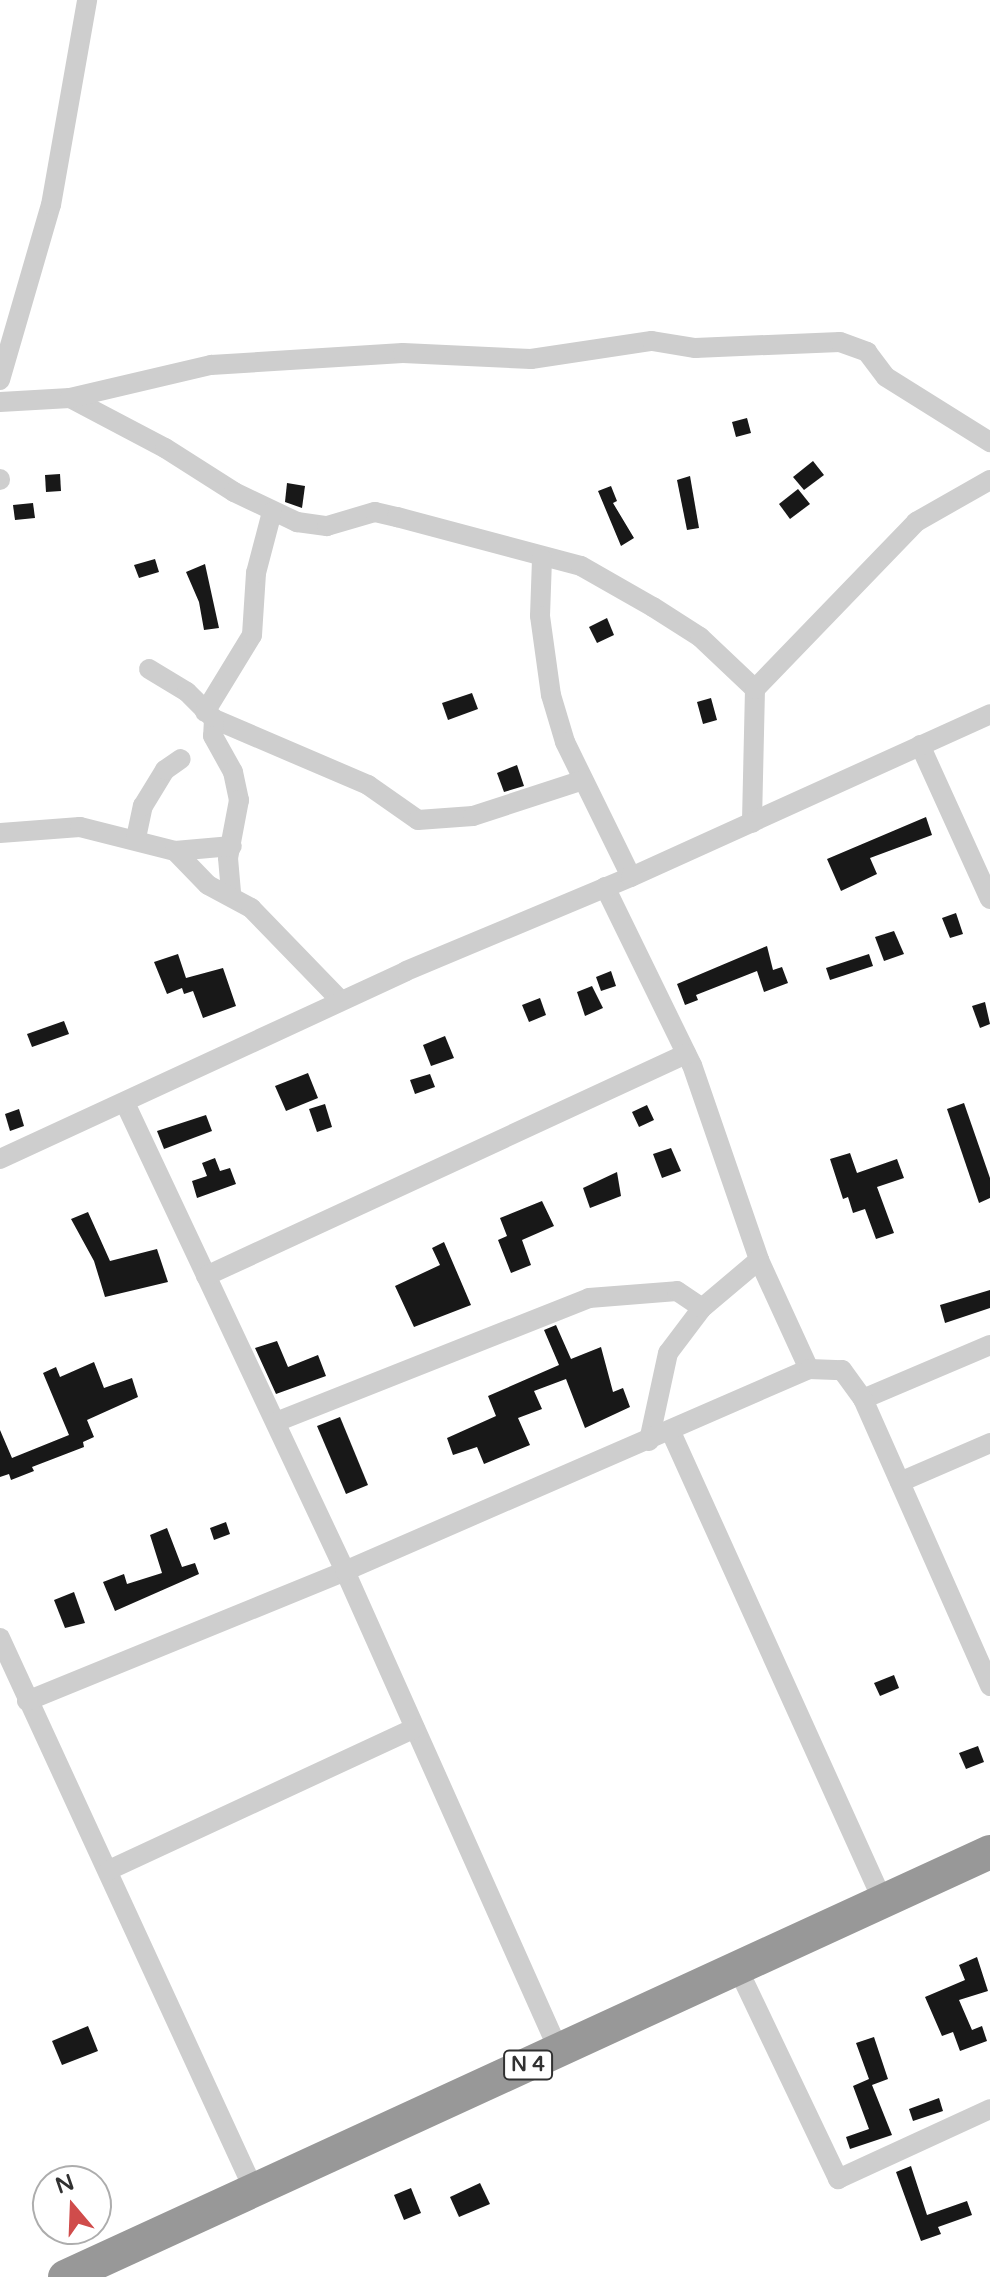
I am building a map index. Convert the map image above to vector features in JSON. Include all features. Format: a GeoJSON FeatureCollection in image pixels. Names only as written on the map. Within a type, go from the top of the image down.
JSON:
{"type":"FeatureCollection","features":[{"type":"Feature","properties":{"kind":"highway","name":"N 4"},"geometry":{"type":"LineString","coordinates":[[65,2277],[990,1852]]}},
{"type":"Feature","properties":{"kind":"street"},"geometry":{"type":"LineString","coordinates":[[0,380],[51,205],[87,0]]}},
{"type":"Feature","properties":{"kind":"street"},"geometry":{"type":"LineString","coordinates":[[0,402],[70,398],[211,365],[403,353],[531,359],[652,341],[695,348],[840,342],[867,352],[886,377],[990,442]]}},
{"type":"Feature","properties":{"kind":"street"},"geometry":{"type":"LineString","coordinates":[[70,398],[272,512],[327,526],[375,512],[495,540],[542,559],[581,566],[700,637],[755,689]]}},
{"type":"Feature","properties":{"kind":"street"},"geometry":{"type":"LineString","coordinates":[[752,823],[755,689],[916,522],[990,480]]}},
{"type":"Feature","properties":{"kind":"street"},"geometry":{"type":"LineString","coordinates":[[231,896],[227,871],[239,800],[233,772],[213,736],[210,716],[249,645],[255,624],[256,573],[272,512]]}},
{"type":"Feature","properties":{"kind":"street"},"geometry":{"type":"LineString","coordinates":[[542,559],[540,616],[545,668],[565,742],[631,877]]}},
{"type":"Feature","properties":{"kind":"street"},"geometry":{"type":"LineString","coordinates":[[149,669],[187,692],[210,716],[368,785],[418,820],[473,816],[583,780]]}},
{"type":"Feature","properties":{"kind":"street"},"geometry":{"type":"LineString","coordinates":[[0,1159],[341,1001],[631,877],[990,714]]}},
{"type":"Feature","properties":{"kind":"street"},"geometry":{"type":"LineString","coordinates":[[920,745],[990,899]]}},
{"type":"Feature","properties":{"kind":"street"},"geometry":{"type":"LineString","coordinates":[[136,838],[143,806],[165,770],[181,759]]}},
{"type":"Feature","properties":{"kind":"street"},"geometry":{"type":"LineString","coordinates":[[0,833],[80,827],[136,838],[175,851],[232,846]]}},
{"type":"Feature","properties":{"kind":"street"},"geometry":{"type":"LineString","coordinates":[[175,851],[208,885],[231,896],[269,924],[341,1001]]}},
{"type":"Feature","properties":{"kind":"street"},"geometry":{"type":"LineString","coordinates":[[605,887],[686,1054],[759,1260],[809,1369]]}},
{"type":"Feature","properties":{"kind":"street"},"geometry":{"type":"LineString","coordinates":[[206,1276],[686,1054]]}},
{"type":"Feature","properties":{"kind":"street"},"geometry":{"type":"LineString","coordinates":[[125,1103],[345,1571],[559,2051]]}},
{"type":"Feature","properties":{"kind":"street"},"geometry":{"type":"LineString","coordinates":[[649,1441],[668,1353],[702,1308],[759,1260]]}},
{"type":"Feature","properties":{"kind":"street"},"geometry":{"type":"LineString","coordinates":[[276,1422],[589,1298],[677,1291],[702,1308]]}},
{"type":"Feature","properties":{"kind":"street"},"geometry":{"type":"LineString","coordinates":[[863,1399],[990,1345]]}},
{"type":"Feature","properties":{"kind":"street"},"geometry":{"type":"LineString","coordinates":[[27,1701],[345,1571],[671,1432],[809,1369],[842,1370],[863,1399],[990,1686]]}},
{"type":"Feature","properties":{"kind":"street"},"geometry":{"type":"LineString","coordinates":[[671,1432],[883,1901]]}},
{"type":"Feature","properties":{"kind":"street"},"geometry":{"type":"LineString","coordinates":[[900,1482],[990,1443]]}},
{"type":"Feature","properties":{"kind":"street"},"geometry":{"type":"LineString","coordinates":[[0,1638],[254,2190]]}},
{"type":"Feature","properties":{"kind":"street"},"geometry":{"type":"LineString","coordinates":[[109,1870],[415,1728]]}},
{"type":"Feature","properties":{"kind":"street"},"geometry":{"type":"LineString","coordinates":[[738,1969],[838,2179],[990,2109]]}},
{"type":"Feature","properties":{"kind":"building"},"geometry":{"type":"Polygon","coordinates":[[[747,418],[751,433],[736,437],[732,422],[747,418]]]}},
{"type":"Feature","properties":{"kind":"building"},"geometry":{"type":"Polygon","coordinates":[[[813,461],[824,475],[804,490],[793,477],[813,461]]]}},
{"type":"Feature","properties":{"kind":"building"},"geometry":{"type":"Polygon","coordinates":[[[60,474],[61,491],[46,492],[45,475],[60,474]]]}},
{"type":"Feature","properties":{"kind":"building"},"geometry":{"type":"Polygon","coordinates":[[[690,476],[699,528],[687,530],[677,480],[690,476]]]}},
{"type":"Feature","properties":{"kind":"building"},"geometry":{"type":"Polygon","coordinates":[[[287,483],[305,486],[302,508],[285,502],[287,483]]]}},
{"type":"Feature","properties":{"kind":"building"},"geometry":{"type":"Polygon","coordinates":[[[611,486],[617,501],[613,503],[634,538],[621,546],[598,491],[611,486]]]}},
{"type":"Feature","properties":{"kind":"building"},"geometry":{"type":"Polygon","coordinates":[[[798,489],[810,504],[790,519],[779,504],[798,489]]]}},
{"type":"Feature","properties":{"kind":"building"},"geometry":{"type":"Polygon","coordinates":[[[33,503],[35,518],[15,520],[13,505],[33,503]]]}},
{"type":"Feature","properties":{"kind":"building"},"geometry":{"type":"Polygon","coordinates":[[[155,559],[159,572],[139,578],[134,565],[155,559]]]}},
{"type":"Feature","properties":{"kind":"building"},"geometry":{"type":"Polygon","coordinates":[[[205,564],[219,628],[204,630],[199,602],[186,572],[205,564]]]}},
{"type":"Feature","properties":{"kind":"building"},"geometry":{"type":"Polygon","coordinates":[[[607,618],[614,635],[597,643],[589,627],[607,618]]]}},
{"type":"Feature","properties":{"kind":"building"},"geometry":{"type":"Polygon","coordinates":[[[472,693],[478,709],[448,720],[442,703],[472,693]]]}},
{"type":"Feature","properties":{"kind":"building"},"geometry":{"type":"Polygon","coordinates":[[[711,698],[717,720],[703,724],[697,702],[711,698]]]}},
{"type":"Feature","properties":{"kind":"building"},"geometry":{"type":"Polygon","coordinates":[[[517,765],[524,786],[504,792],[497,773],[517,765]]]}},
{"type":"Feature","properties":{"kind":"building"},"geometry":{"type":"Polygon","coordinates":[[[926,817],[932,835],[870,858],[877,874],[841,891],[827,859],[926,817]]]}},
{"type":"Feature","properties":{"kind":"building"},"geometry":{"type":"Polygon","coordinates":[[[956,913],[963,934],[950,938],[942,918],[956,913]]]}},
{"type":"Feature","properties":{"kind":"building"},"geometry":{"type":"Polygon","coordinates":[[[894,931],[904,954],[884,961],[875,937],[894,931]]]}},
{"type":"Feature","properties":{"kind":"building"},"geometry":{"type":"Polygon","coordinates":[[[767,946],[773,970],[782,967],[788,983],[764,992],[757,971],[696,995],[698,1000],[685,1005],[677,984],[767,946]]]}},
{"type":"Feature","properties":{"kind":"building"},"geometry":{"type":"Polygon","coordinates":[[[178,954],[186,978],[223,968],[236,1006],[203,1018],[193,991],[184,994],[182,988],[167,994],[154,962],[178,954]]]}},
{"type":"Feature","properties":{"kind":"building"},"geometry":{"type":"Polygon","coordinates":[[[869,954],[873,966],[830,980],[826,968],[869,954]]]}},
{"type":"Feature","properties":{"kind":"building"},"geometry":{"type":"Polygon","coordinates":[[[611,971],[616,986],[601,991],[596,977],[611,971]]]}},
{"type":"Feature","properties":{"kind":"building"},"geometry":{"type":"Polygon","coordinates":[[[592,986],[603,1008],[585,1016],[577,992],[592,986]]]}},
{"type":"Feature","properties":{"kind":"building"},"geometry":{"type":"Polygon","coordinates":[[[540,998],[546,1015],[529,1022],[522,1005],[540,998]]]}},
{"type":"Feature","properties":{"kind":"building"},"geometry":{"type":"Polygon","coordinates":[[[985,1002],[990,1024],[980,1028],[972,1006],[985,1002]]]}},
{"type":"Feature","properties":{"kind":"building"},"geometry":{"type":"Polygon","coordinates":[[[64,1021],[69,1034],[32,1047],[27,1034],[64,1021]]]}},
{"type":"Feature","properties":{"kind":"building"},"geometry":{"type":"Polygon","coordinates":[[[445,1036],[454,1058],[431,1066],[423,1045],[445,1036]]]}},
{"type":"Feature","properties":{"kind":"building"},"geometry":{"type":"Polygon","coordinates":[[[308,1073],[318,1098],[286,1111],[275,1086],[308,1073]]]}},
{"type":"Feature","properties":{"kind":"building"},"geometry":{"type":"Polygon","coordinates":[[[430,1074],[435,1087],[415,1094],[410,1080],[430,1074]]]}},
{"type":"Feature","properties":{"kind":"building"},"geometry":{"type":"Polygon","coordinates":[[[964,1103],[990,1178],[990,1198],[979,1203],[947,1109],[964,1103]]]}},
{"type":"Feature","properties":{"kind":"building"},"geometry":{"type":"Polygon","coordinates":[[[325,1104],[332,1127],[317,1132],[309,1109],[325,1104]]]}},
{"type":"Feature","properties":{"kind":"building"},"geometry":{"type":"Polygon","coordinates":[[[647,1105],[654,1120],[639,1127],[632,1112],[647,1105]]]}},
{"type":"Feature","properties":{"kind":"building"},"geometry":{"type":"Polygon","coordinates":[[[19,1109],[24,1126],[10,1131],[5,1114],[19,1109]]]}},
{"type":"Feature","properties":{"kind":"building"},"geometry":{"type":"Polygon","coordinates":[[[206,1115],[212,1131],[164,1149],[157,1131],[206,1115]]]}},
{"type":"Feature","properties":{"kind":"building"},"geometry":{"type":"Polygon","coordinates":[[[671,1148],[681,1171],[662,1178],[653,1154],[671,1148]]]}},
{"type":"Feature","properties":{"kind":"building"},"geometry":{"type":"Polygon","coordinates":[[[850,1153],[857,1173],[897,1159],[904,1178],[877,1187],[894,1233],[876,1239],[865,1209],[853,1213],[848,1197],[843,1199],[830,1159],[850,1153]]]}},
{"type":"Feature","properties":{"kind":"building"},"geometry":{"type":"Polygon","coordinates":[[[215,1158],[220,1171],[230,1168],[236,1184],[197,1198],[192,1181],[207,1176],[202,1163],[215,1158]]]}},
{"type":"Feature","properties":{"kind":"building"},"geometry":{"type":"Polygon","coordinates":[[[617,1172],[621,1196],[590,1208],[583,1188],[617,1172]]]}},
{"type":"Feature","properties":{"kind":"building"},"geometry":{"type":"Polygon","coordinates":[[[542,1201],[554,1226],[522,1240],[531,1265],[511,1273],[498,1240],[507,1236],[500,1218],[542,1201]]]}},
{"type":"Feature","properties":{"kind":"building"},"geometry":{"type":"Polygon","coordinates":[[[88,1212],[110,1261],[157,1249],[168,1282],[105,1297],[94,1261],[71,1219],[88,1212]]]}},
{"type":"Feature","properties":{"kind":"building"},"geometry":{"type":"Polygon","coordinates":[[[444,1242],[471,1305],[414,1327],[395,1286],[440,1265],[432,1248],[444,1242]]]}},
{"type":"Feature","properties":{"kind":"building"},"geometry":{"type":"Polygon","coordinates":[[[990,1290],[990,1308],[945,1323],[940,1305],[990,1290]]]}},
{"type":"Feature","properties":{"kind":"building"},"geometry":{"type":"Polygon","coordinates":[[[556,1325],[571,1359],[601,1347],[613,1392],[623,1388],[630,1407],[585,1428],[566,1379],[534,1391],[542,1409],[518,1418],[530,1445],[484,1464],[477,1447],[453,1455],[447,1438],[496,1416],[488,1396],[559,1365],[544,1330],[556,1325]]]}},
{"type":"Feature","properties":{"kind":"building"},"geometry":{"type":"Polygon","coordinates":[[[277,1341],[288,1367],[318,1355],[326,1376],[276,1394],[255,1348],[277,1341]]]}},
{"type":"Feature","properties":{"kind":"building"},"geometry":{"type":"Polygon","coordinates":[[[94,1362],[104,1388],[132,1378],[138,1397],[87,1420],[94,1437],[83,1442],[84,1447],[32,1467],[34,1471],[11,1480],[9,1474],[0,1477],[0,1430],[12,1458],[69,1435],[43,1373],[56,1367],[60,1377],[94,1362]]]}},
{"type":"Feature","properties":{"kind":"building"},"geometry":{"type":"Polygon","coordinates":[[[340,1417],[368,1485],[346,1494],[317,1426],[340,1417]]]}},
{"type":"Feature","properties":{"kind":"building"},"geometry":{"type":"Polygon","coordinates":[[[226,1522],[230,1534],[214,1540],[210,1528],[226,1522]]]}},
{"type":"Feature","properties":{"kind":"building"},"geometry":{"type":"Polygon","coordinates":[[[167,1528],[182,1567],[195,1563],[199,1574],[115,1611],[103,1582],[124,1574],[127,1584],[162,1573],[150,1535],[167,1528]]]}},
{"type":"Feature","properties":{"kind":"building"},"geometry":{"type":"Polygon","coordinates":[[[74,1592],[85,1623],[65,1628],[54,1600],[74,1592]]]}},
{"type":"Feature","properties":{"kind":"building"},"geometry":{"type":"Polygon","coordinates":[[[894,1675],[899,1688],[880,1696],[874,1683],[894,1675]]]}},
{"type":"Feature","properties":{"kind":"building"},"geometry":{"type":"Polygon","coordinates":[[[978,1746],[984,1762],[966,1769],[959,1753],[978,1746]]]}},
{"type":"Feature","properties":{"kind":"building"},"geometry":{"type":"Polygon","coordinates":[[[977,1957],[988,1991],[959,2000],[972,2030],[982,2026],[987,2041],[960,2051],[953,2032],[942,2036],[925,1997],[965,1980],[959,1965],[977,1957]]]}},
{"type":"Feature","properties":{"kind":"building"},"geometry":{"type":"Polygon","coordinates":[[[88,2026],[98,2051],[62,2065],[52,2041],[88,2026]]]}},
{"type":"Feature","properties":{"kind":"building"},"geometry":{"type":"Polygon","coordinates":[[[874,2037],[888,2079],[872,2085],[892,2135],[850,2149],[846,2137],[869,2129],[853,2086],[869,2079],[856,2043],[874,2037]]]}},
{"type":"Feature","properties":{"kind":"building"},"geometry":{"type":"Polygon","coordinates":[[[939,2098],[943,2111],[913,2121],[909,2109],[939,2098]]]}},
{"type":"Feature","properties":{"kind":"building"},"geometry":{"type":"Polygon","coordinates":[[[911,2166],[927,2215],[967,2201],[972,2215],[938,2227],[941,2234],[921,2241],[896,2172],[911,2166]]]}},
{"type":"Feature","properties":{"kind":"building"},"geometry":{"type":"Polygon","coordinates":[[[480,2183],[490,2204],[459,2217],[450,2197],[480,2183]]]}},
{"type":"Feature","properties":{"kind":"building"},"geometry":{"type":"Polygon","coordinates":[[[411,2188],[421,2213],[404,2220],[394,2195],[411,2188]]]}}]}
